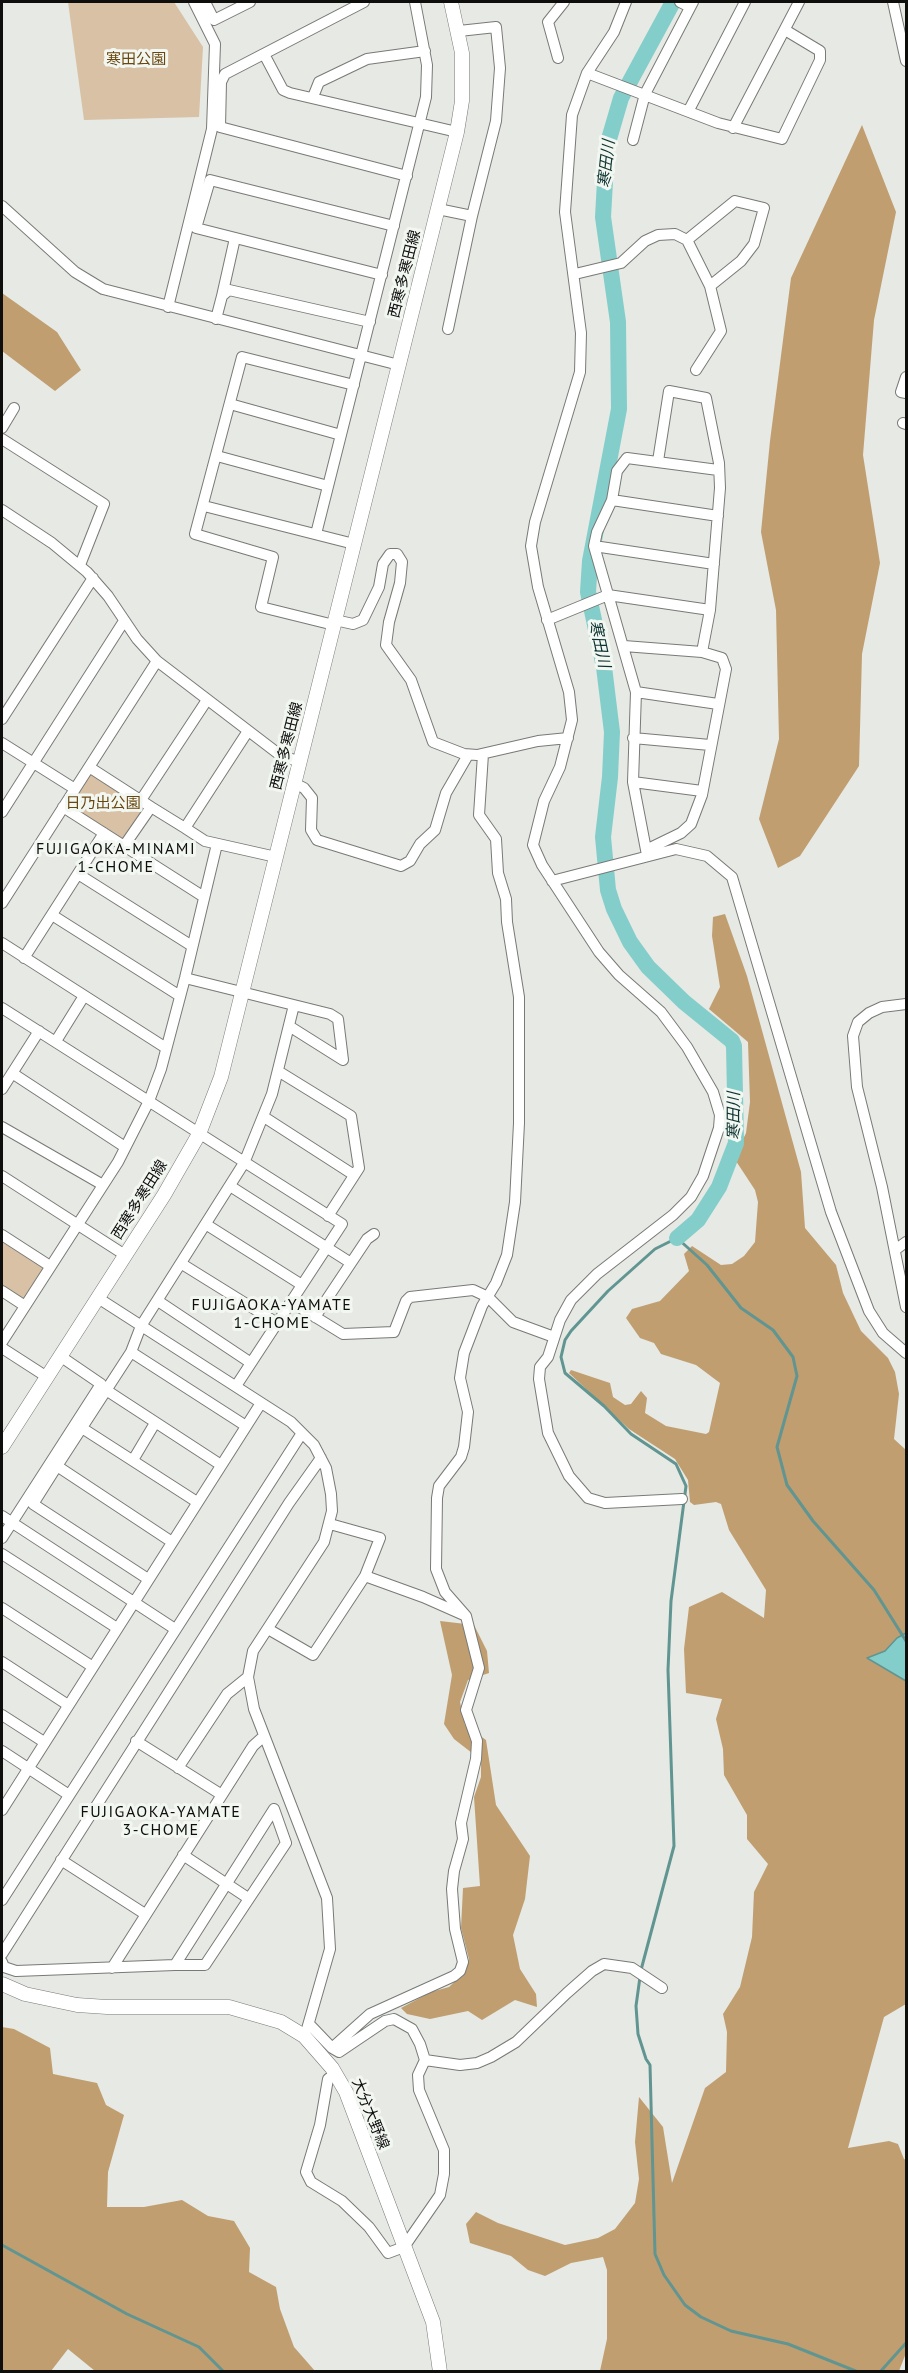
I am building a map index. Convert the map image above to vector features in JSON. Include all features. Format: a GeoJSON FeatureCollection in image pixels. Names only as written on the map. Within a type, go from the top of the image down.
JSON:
{"type":"FeatureCollection","features":[{"type":"Feature","properties":{"kind":"main road","name":"西寒多寒田線"},"geometry":{"type":"LineString","coordinates":[[2,1447],[98,1298],[199,1134],[227,1057],[457,132],[462,101],[459,31],[452,2]]}},
{"type":"Feature","properties":{"kind":"main road","name":"大分大野線"},"geometry":{"type":"LineString","coordinates":[[2,1984],[25,1994],[77,2005],[229,2007],[307,2030],[346,2092],[433,2322],[440,2372]]}},
{"type":"Feature","properties":{"kind":"street"},"geometry":{"type":"LineString","coordinates":[[168,307],[212,129],[215,44],[194,2]]}},
{"type":"Feature","properties":{"kind":"street"},"geometry":{"type":"LineString","coordinates":[[205,2],[214,20],[250,2]]}},
{"type":"Feature","properties":{"kind":"street"},"geometry":{"type":"LineString","coordinates":[[364,2],[225,74],[221,82],[220,127],[406,176]]}},
{"type":"Feature","properties":{"kind":"street"},"geometry":{"type":"LineString","coordinates":[[316,534],[426,97],[425,51],[415,2]]}},
{"type":"Feature","properties":{"kind":"street"},"geometry":{"type":"LineString","coordinates":[[558,58],[548,22],[564,2]]}},
{"type":"Feature","properties":{"kind":"street"},"geometry":{"type":"LineString","coordinates":[[626,2],[614,32],[587,73],[572,115],[565,212],[581,333],[580,372],[535,522],[531,546],[533,569],[569,692],[572,720],[560,767],[544,801],[533,841],[538,858],[599,951],[619,975],[662,1012],[687,1047],[713,1092],[720,1121],[710,1158],[691,1197],[667,1221],[577,1293],[563,1313],[548,1357],[540,1367],[540,1389],[548,1433],[574,1484],[588,1498],[604,1503],[682,1499]]}},
{"type":"Feature","properties":{"kind":"street"},"geometry":{"type":"LineString","coordinates":[[633,140],[645,94],[692,4],[680,2]]}},
{"type":"Feature","properties":{"kind":"street"},"geometry":{"type":"LineString","coordinates":[[689,110],[745,2]]}},
{"type":"Feature","properties":{"kind":"street"},"geometry":{"type":"LineString","coordinates":[[733,128],[799,2]]}},
{"type":"Feature","properties":{"kind":"street"},"geometry":{"type":"LineString","coordinates":[[893,2],[906,61]]}},
{"type":"Feature","properties":{"kind":"street"},"geometry":{"type":"LineString","coordinates":[[448,329],[472,216],[496,121],[500,68],[496,27],[459,31]]}},
{"type":"Feature","properties":{"kind":"street"},"geometry":{"type":"LineString","coordinates":[[587,73],[733,128],[782,139],[820,60],[820,51],[784,30]]}},
{"type":"Feature","properties":{"kind":"street"},"geometry":{"type":"LineString","coordinates":[[313,97],[319,82],[367,59],[425,51]]}},
{"type":"Feature","properties":{"kind":"street"},"geometry":{"type":"LineString","coordinates":[[264,54],[283,90],[457,132]]}},
{"type":"Feature","properties":{"kind":"street"},"geometry":{"type":"LineString","coordinates":[[381,275],[196,228],[210,180],[394,226]]}},
{"type":"Feature","properties":{"kind":"street"},"geometry":{"type":"LineString","coordinates":[[687,240],[735,201],[764,208],[754,244],[741,261],[710,286]]}},
{"type":"Feature","properties":{"kind":"street"},"geometry":{"type":"LineString","coordinates":[[2,206],[85,280],[103,290],[399,365]]}},
{"type":"Feature","properties":{"kind":"street"},"geometry":{"type":"LineString","coordinates":[[438,209],[472,216]]}},
{"type":"Feature","properties":{"kind":"street"},"geometry":{"type":"LineString","coordinates":[[575,274],[621,263],[645,241],[658,235],[675,234],[687,240],[710,286],[721,331],[696,370]]}},
{"type":"Feature","properties":{"kind":"street"},"geometry":{"type":"LineString","coordinates":[[216,319],[235,238]]}},
{"type":"Feature","properties":{"kind":"street"},"geometry":{"type":"LineString","coordinates":[[222,296],[229,290],[370,322]]}},
{"type":"Feature","properties":{"kind":"street"},"geometry":{"type":"LineString","coordinates":[[354,385],[242,357],[195,534],[273,557],[261,607],[335,623],[353,624],[363,620],[379,587],[384,561],[391,554],[399,556],[402,566],[400,583],[389,622],[387,648],[411,680],[432,740],[468,755],[483,754],[538,741],[568,738]]}},
{"type":"Feature","properties":{"kind":"street"},"geometry":{"type":"LineString","coordinates":[[906,377],[901,392],[906,393]]}},
{"type":"Feature","properties":{"kind":"street"},"geometry":{"type":"LineString","coordinates":[[658,461],[669,391],[685,392],[706,398],[719,463],[718,516],[710,610],[702,652]]}},
{"type":"Feature","properties":{"kind":"street"},"geometry":{"type":"LineString","coordinates":[[230,405],[341,435]]}},
{"type":"Feature","properties":{"kind":"street"},"geometry":{"type":"LineString","coordinates":[[2,428],[14,408]]}},
{"type":"Feature","properties":{"kind":"street"},"geometry":{"type":"LineString","coordinates":[[2,439],[104,504],[80,565]]}},
{"type":"Feature","properties":{"kind":"street"},"geometry":{"type":"LineString","coordinates":[[217,456],[328,486]]}},
{"type":"Feature","properties":{"kind":"street"},"geometry":{"type":"LineString","coordinates":[[647,853],[633,782],[636,692],[594,546],[597,532],[612,500],[617,471],[627,458],[718,470]]}},
{"type":"Feature","properties":{"kind":"street"},"geometry":{"type":"LineString","coordinates":[[612,500],[718,516]]}},
{"type":"Feature","properties":{"kind":"street"},"geometry":{"type":"LineString","coordinates":[[204,506],[354,544]]}},
{"type":"Feature","properties":{"kind":"street"},"geometry":{"type":"LineString","coordinates":[[2,510],[52,543],[80,565],[93,578],[157,661],[280,755],[300,762]]}},
{"type":"Feature","properties":{"kind":"street"},"geometry":{"type":"LineString","coordinates":[[594,546],[714,564]]}},
{"type":"Feature","properties":{"kind":"street"},"geometry":{"type":"LineString","coordinates":[[2,719],[93,578]]}},
{"type":"Feature","properties":{"kind":"street"},"geometry":{"type":"LineString","coordinates":[[547,620],[608,595],[710,610]]}},
{"type":"Feature","properties":{"kind":"street"},"geometry":{"type":"LineString","coordinates":[[2,812],[124,621]]}},
{"type":"Feature","properties":{"kind":"street"},"geometry":{"type":"LineString","coordinates":[[624,646],[702,652],[722,658],[726,669],[702,791],[691,824],[681,833],[647,853]]}},
{"type":"Feature","properties":{"kind":"street"},"geometry":{"type":"LineString","coordinates":[[2,903],[157,661]]}},
{"type":"Feature","properties":{"kind":"street"},"geometry":{"type":"LineString","coordinates":[[636,692],[718,704]]}},
{"type":"Feature","properties":{"kind":"street"},"geometry":{"type":"LineString","coordinates":[[141,800],[207,700]]}},
{"type":"Feature","properties":{"kind":"street"},"geometry":{"type":"LineString","coordinates":[[185,828],[248,731]]}},
{"type":"Feature","properties":{"kind":"street"},"geometry":{"type":"LineString","coordinates":[[633,738],[710,746]]}},
{"type":"Feature","properties":{"kind":"street"},"geometry":{"type":"LineString","coordinates":[[2,742],[75,789]]}},
{"type":"Feature","properties":{"kind":"street"},"geometry":{"type":"LineString","coordinates":[[332,2048],[370,2014],[443,1982],[460,1971],[463,1962],[455,1929],[453,1889],[454,1871],[463,1839],[461,1823],[476,1759],[477,1741],[466,1710],[479,1668],[466,1616],[445,1592],[436,1569],[437,1498],[439,1486],[461,1457],[464,1447],[468,1412],[461,1384],[461,1364],[507,1255],[515,1202],[521,1026],[506,899],[498,873],[496,839],[479,815],[483,754]]}},
{"type":"Feature","properties":{"kind":"street"},"geometry":{"type":"LineString","coordinates":[[294,783],[304,788],[312,798],[311,830],[317,840],[401,866],[410,861],[420,844],[435,830],[446,793],[468,755]]}},
{"type":"Feature","properties":{"kind":"street"},"geometry":{"type":"LineString","coordinates":[[89,767],[205,841],[276,857]]}},
{"type":"Feature","properties":{"kind":"street"},"geometry":{"type":"LineString","coordinates":[[633,782],[702,791]]}},
{"type":"Feature","properties":{"kind":"street"},"geometry":{"type":"LineString","coordinates":[[63,807],[204,897]]}},
{"type":"Feature","properties":{"kind":"street"},"geometry":{"type":"LineString","coordinates":[[124,846],[152,807]]}},
{"type":"Feature","properties":{"kind":"street"},"geometry":{"type":"LineString","coordinates":[[24,958],[104,834]]}},
{"type":"Feature","properties":{"kind":"street"},"geometry":{"type":"LineString","coordinates":[[2,1342],[102,1185],[149,1101],[185,978],[217,844]]}},
{"type":"Feature","properties":{"kind":"street"},"geometry":{"type":"LineString","coordinates":[[552,881],[647,853],[676,849],[707,856],[732,877],[831,1212],[869,1311],[883,1333],[906,1353]]}},
{"type":"Feature","properties":{"kind":"street"},"geometry":{"type":"LineString","coordinates":[[78,874],[192,946]]}},
{"type":"Feature","properties":{"kind":"street"},"geometry":{"type":"LineString","coordinates":[[52,915],[180,996]]}},
{"type":"Feature","properties":{"kind":"street"},"geometry":{"type":"LineString","coordinates":[[2,943],[166,1048]]}},
{"type":"Feature","properties":{"kind":"street"},"geometry":{"type":"LineString","coordinates":[[185,978],[330,1014],[338,1019],[343,1060],[289,1026]]}},
{"type":"Feature","properties":{"kind":"street"},"geometry":{"type":"LineString","coordinates":[[56,1041],[84,996]]}},
{"type":"Feature","properties":{"kind":"street"},"geometry":{"type":"LineString","coordinates":[[906,1004],[882,1007],[869,1013],[858,1022],[853,1036],[857,1087],[906,1304]]}},
{"type":"Feature","properties":{"kind":"street"},"geometry":{"type":"LineString","coordinates":[[148,1579],[33,1504],[131,1352],[141,1326],[207,1225],[244,1163],[264,1117],[294,1005]]}},
{"type":"Feature","properties":{"kind":"street"},"geometry":{"type":"LineString","coordinates":[[2,1008],[342,1224],[236,1386]]}},
{"type":"Feature","properties":{"kind":"street"},"geometry":{"type":"LineString","coordinates":[[2,1089],[39,1031]]}},
{"type":"Feature","properties":{"kind":"street"},"geometry":{"type":"LineString","coordinates":[[278,1071],[351,1116],[359,1168],[328,1216]]}},
{"type":"Feature","properties":{"kind":"street"},"geometry":{"type":"LineString","coordinates":[[12,1073],[125,1147]]}},
{"type":"Feature","properties":{"kind":"street"},"geometry":{"type":"LineString","coordinates":[[264,1117],[354,1175]]}},
{"type":"Feature","properties":{"kind":"street"},"geometry":{"type":"LineString","coordinates":[[2,1127],[102,1185]]}},
{"type":"Feature","properties":{"kind":"street"},"geometry":{"type":"LineString","coordinates":[[2,1176],[125,1255]]}},
{"type":"Feature","properties":{"kind":"street"},"geometry":{"type":"LineString","coordinates":[[230,1186],[351,1263]]}},
{"type":"Feature","properties":{"kind":"street"},"geometry":{"type":"LineString","coordinates":[[207,1225],[302,1285]]}},
{"type":"Feature","properties":{"kind":"street"},"geometry":{"type":"LineString","coordinates":[[315,1317],[367,1239],[374,1234]]}},
{"type":"Feature","properties":{"kind":"street"},"geometry":{"type":"LineString","coordinates":[[2,1235],[50,1266]]}},
{"type":"Feature","properties":{"kind":"street"},"geometry":{"type":"LineString","coordinates":[[895,1251],[906,1242]]}},
{"type":"Feature","properties":{"kind":"street"},"geometry":{"type":"LineString","coordinates":[[182,1264],[277,1323]]}},
{"type":"Feature","properties":{"kind":"street"},"geometry":{"type":"LineString","coordinates":[[2,1291],[25,1306]]}},
{"type":"Feature","properties":{"kind":"street"},"geometry":{"type":"LineString","coordinates":[[291,1302],[343,1334],[394,1332],[406,1301],[415,1295],[479,1291],[488,1296],[513,1322],[554,1337]]}},
{"type":"Feature","properties":{"kind":"street"},"geometry":{"type":"LineString","coordinates":[[98,1298],[236,1386],[302,1432],[321,1458],[332,1494],[330,1524],[320,1550],[253,1651],[248,1677],[249,1693],[327,1898],[330,1916],[330,1949],[307,2030],[339,2052],[385,2021],[394,2019],[412,2029],[425,2060],[418,2074],[418,2090],[444,2150],[444,2174],[440,2195],[404,2247],[388,2253],[369,2227],[342,2201],[311,2182],[306,2172],[320,2125],[328,2079],[335,2074]]}},
{"type":"Feature","properties":{"kind":"street"},"geometry":{"type":"LineString","coordinates":[[158,1301],[251,1363]]}},
{"type":"Feature","properties":{"kind":"street"},"geometry":{"type":"LineString","coordinates":[[2,1348],[47,1377]]}},
{"type":"Feature","properties":{"kind":"street"},"geometry":{"type":"LineString","coordinates":[[131,1352],[246,1426]]}},
{"type":"Feature","properties":{"kind":"street"},"geometry":{"type":"LineString","coordinates":[[2,1538],[101,1384],[60,1356]]}},
{"type":"Feature","properties":{"kind":"street"},"geometry":{"type":"LineString","coordinates":[[106,1390],[221,1465]]}},
{"type":"Feature","properties":{"kind":"street"},"geometry":{"type":"LineString","coordinates":[[2,1809],[261,1403]]}},
{"type":"Feature","properties":{"kind":"street"},"geometry":{"type":"LineString","coordinates":[[133,1460],[155,1423]]}},
{"type":"Feature","properties":{"kind":"street"},"geometry":{"type":"LineString","coordinates":[[82,1428],[197,1503]]}},
{"type":"Feature","properties":{"kind":"street"},"geometry":{"type":"LineString","coordinates":[[2,1900],[302,1432]]}},
{"type":"Feature","properties":{"kind":"street"},"geometry":{"type":"LineString","coordinates":[[2,1954],[136,1741],[321,1458]]}},
{"type":"Feature","properties":{"kind":"street"},"geometry":{"type":"LineString","coordinates":[[57,1466],[172,1542]]}},
{"type":"Feature","properties":{"kind":"street"},"geometry":{"type":"LineString","coordinates":[[2,1516],[175,1629]]}},
{"type":"Feature","properties":{"kind":"street"},"geometry":{"type":"LineString","coordinates":[[268,1629],[313,1655],[365,1576],[380,1538],[330,1524]]}},
{"type":"Feature","properties":{"kind":"street"},"geometry":{"type":"LineString","coordinates":[[2,1554],[117,1628]]}},
{"type":"Feature","properties":{"kind":"street"},"geometry":{"type":"LineString","coordinates":[[365,1576],[423,1597],[466,1616]]}},
{"type":"Feature","properties":{"kind":"street"},"geometry":{"type":"LineString","coordinates":[[2,1608],[93,1667]]}},
{"type":"Feature","properties":{"kind":"street"},"geometry":{"type":"LineString","coordinates":[[2,1662],[68,1705]]}},
{"type":"Feature","properties":{"kind":"street"},"geometry":{"type":"LineString","coordinates":[[178,1768],[227,1694],[248,1677]]}},
{"type":"Feature","properties":{"kind":"street"},"geometry":{"type":"LineString","coordinates":[[2,1715],[44,1742]]}},
{"type":"Feature","properties":{"kind":"street"},"geometry":{"type":"LineString","coordinates":[[112,1968],[253,1746],[264,1736]]}},
{"type":"Feature","properties":{"kind":"street"},"geometry":{"type":"LineString","coordinates":[[136,1741],[222,1796]]}},
{"type":"Feature","properties":{"kind":"street"},"geometry":{"type":"LineString","coordinates":[[2,1751],[69,1795]]}},
{"type":"Feature","properties":{"kind":"street"},"geometry":{"type":"LineString","coordinates":[[2,1962],[4,1967],[16,1971],[205,1965],[286,1843],[274,1809],[175,1965]]}},
{"type":"Feature","properties":{"kind":"street"},"geometry":{"type":"LineString","coordinates":[[183,1855],[248,1898]]}},
{"type":"Feature","properties":{"kind":"street"},"geometry":{"type":"LineString","coordinates":[[61,1860],[145,1914]]}},
{"type":"Feature","properties":{"kind":"street"},"geometry":{"type":"LineString","coordinates":[[425,2060],[460,2065],[477,2063],[491,2057],[516,2042],[567,1993],[592,1971],[604,1964],[632,1968],[662,1988]]}},
{"type":"Feature","properties":{"kind":"green space","name":"寒田公園"},"geometry":{"type":"Polygon","coordinates":[[[68,2],[174,2],[203,47],[199,117],[84,120],[68,2]]]}},
{"type":"Feature","properties":{"kind":"green space","name":"日乃出公園"},"geometry":{"type":"Polygon","coordinates":[[[93,774],[145,807],[122,841],[73,809],[71,804],[89,776],[93,774]]]}},
{"type":"Feature","properties":{"kind":"green space"},"geometry":{"type":"Polygon","coordinates":[[[2,1239],[42,1265],[44,1269],[24,1299],[21,1300],[2,1287],[2,1239]]]}},
{"type":"Feature","properties":{"kind":"shaded area"},"geometry":{"type":"Polygon","coordinates":[[[862,125],[896,212],[874,320],[863,455],[880,563],[862,654],[859,766],[800,856],[778,868],[759,819],[779,739],[776,610],[761,532],[770,441],[791,278],[862,125]]]}},
{"type":"Feature","properties":{"kind":"shaded area"},"geometry":{"type":"Polygon","coordinates":[[[2,293],[57,332],[81,370],[55,391],[2,351],[2,293]]]}},
{"type":"Feature","properties":{"kind":"shaded area"},"geometry":{"type":"Polygon","coordinates":[[[725,914],[747,976],[801,1172],[805,1228],[836,1265],[843,1293],[861,1331],[888,1358],[895,1372],[899,1394],[894,1439],[906,1450],[906,2004],[884,2017],[848,2148],[889,2141],[898,2144],[906,2160],[906,2353],[899,2371],[600,2371],[607,2339],[607,2270],[603,2257],[571,2263],[545,2276],[528,2270],[511,2256],[470,2243],[466,2224],[476,2212],[498,2223],[565,2245],[598,2238],[615,2229],[635,2203],[639,2179],[635,2142],[639,2097],[663,2127],[672,2183],[705,2088],[726,2072],[727,2032],[723,2014],[740,1987],[752,1937],[754,1892],[768,1864],[747,1839],[747,1815],[724,1775],[723,1749],[716,1719],[722,1699],[686,1693],[684,1649],[689,1607],[722,1592],[764,1618],[766,1590],[729,1530],[721,1504],[716,1502],[694,1505],[690,1502],[688,1480],[675,1459],[629,1429],[569,1373],[571,1370],[610,1383],[613,1397],[625,1405],[631,1404],[641,1391],[647,1398],[645,1413],[666,1426],[706,1434],[709,1432],[720,1383],[696,1365],[661,1354],[654,1343],[640,1338],[626,1318],[632,1309],[660,1301],[689,1271],[684,1254],[692,1246],[721,1265],[732,1264],[744,1256],[755,1242],[758,1202],[755,1190],[736,1161],[736,1154],[746,1133],[750,1102],[748,1042],[709,1009],[720,987],[712,936],[713,917],[725,914]]]}},
{"type":"Feature","properties":{"kind":"shaded area"},"geometry":{"type":"Polygon","coordinates":[[[440,1621],[474,1625],[487,1651],[489,1673],[468,1680],[460,1702],[465,1725],[486,1740],[496,1805],[530,1856],[525,1899],[513,1935],[520,1969],[536,1994],[537,2007],[515,2000],[482,2020],[468,2011],[430,2019],[407,2014],[401,2008],[431,1992],[449,1987],[466,1971],[469,1959],[461,1928],[463,1888],[480,1886],[474,1797],[481,1777],[481,1760],[454,1739],[444,1724],[452,1675],[440,1621]]]}},
{"type":"Feature","properties":{"kind":"shaded area"},"geometry":{"type":"Polygon","coordinates":[[[2,2027],[14,2029],[50,2048],[53,2074],[97,2083],[106,2105],[124,2115],[108,2172],[107,2207],[144,2207],[182,2200],[208,2216],[234,2221],[250,2248],[249,2272],[276,2287],[280,2309],[294,2347],[315,2371],[95,2371],[68,2349],[51,2371],[2,2371],[2,2027]]]}},
{"type":"Feature","properties":{"kind":"water"},"geometry":{"type":"Polygon","coordinates":[[[906,1633],[906,1681],[867,1658],[885,1651],[897,1638],[906,1633]]]}},
{"type":"Feature","properties":{"kind":"waterway","name":"寒田川"},"geometry":{"type":"LineString","coordinates":[[673,2],[621,98],[607,146],[603,217],[618,322],[619,409],[590,561],[588,592],[604,667],[612,732],[610,777],[603,837],[608,890],[614,909],[630,942],[648,967],[684,1002],[732,1041],[734,1046],[736,1143],[719,1187],[698,1220],[677,1238]]}},
{"type":"Feature","properties":{"kind":"waterway"},"geometry":{"type":"LineString","coordinates":[[641,1970],[674,1846],[668,1670],[671,1601],[686,1486],[676,1464],[631,1434],[604,1406],[565,1373],[561,1357],[565,1340],[571,1331],[608,1291],[655,1249],[677,1238],[707,1265],[741,1308],[773,1330],[793,1357],[797,1376],[777,1447],[787,1485],[813,1521],[874,1590],[906,1641]]}},
{"type":"Feature","properties":{"kind":"waterway"},"geometry":{"type":"LineString","coordinates":[[640,1977],[636,2006],[638,2034],[650,2065],[655,2254],[664,2275],[685,2305],[701,2317],[731,2331],[788,2344],[858,2372]]}},
{"type":"Feature","properties":{"kind":"waterway"},"geometry":{"type":"LineString","coordinates":[[2,2245],[127,2314],[199,2347],[224,2372]]}},
{"type":"Feature","properties":{"kind":"waterway"},"geometry":{"type":"LineString","coordinates":[[880,2372],[906,2343]]}},
{"type":"Feature","properties":{"kind":"district","name":"FUJIGAOKA-MINAMI 1-CHOME"},"geometry":{"type":"Point","coordinates":[116,858]}},
{"type":"Feature","properties":{"kind":"district","name":"FUJIGAOKA-YAMATE 1-CHOME"},"geometry":{"type":"Point","coordinates":[272,1314]}},
{"type":"Feature","properties":{"kind":"district","name":"FUJIGAOKA-YAMATE 3-CHOME"},"geometry":{"type":"Point","coordinates":[161,1821]}}]}
